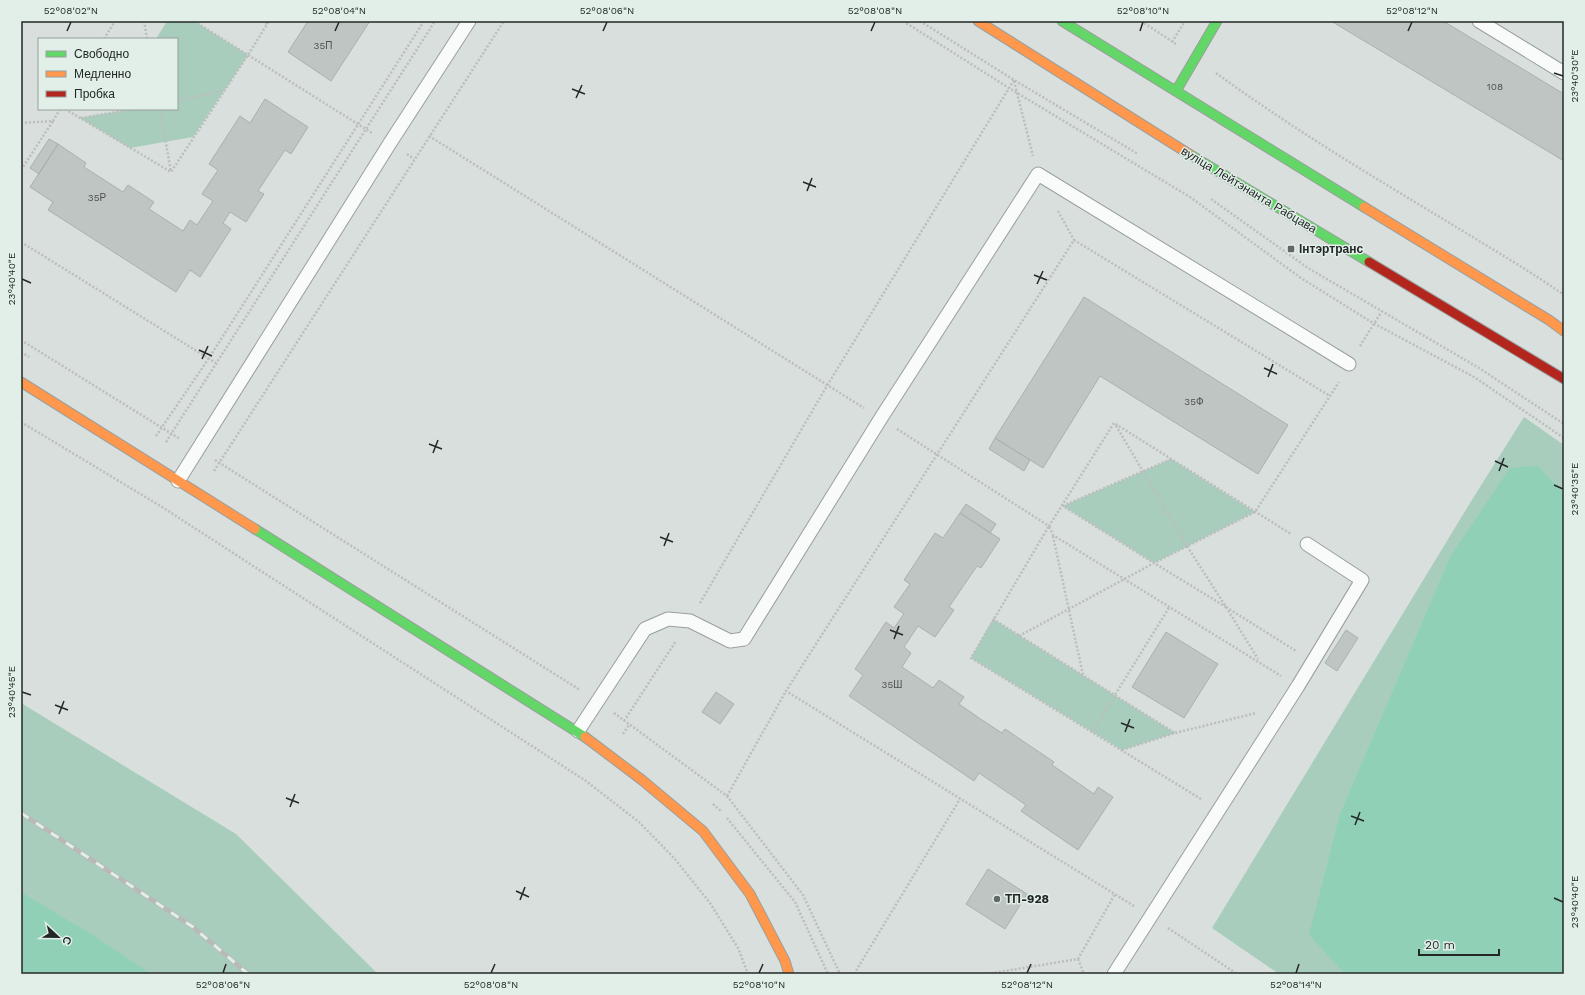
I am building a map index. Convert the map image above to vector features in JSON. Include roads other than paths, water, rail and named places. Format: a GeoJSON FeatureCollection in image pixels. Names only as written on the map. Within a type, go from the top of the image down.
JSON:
{"type":"FeatureCollection","features":[{"type":"Feature","properties":{"kind":"main road","name":"вуліца Лейтэнанта Рабцава"},"geometry":{"type":"LineString","coordinates":[[978,21],[1207,165],[1564,379]]}},
{"type":"Feature","properties":{"kind":"main road"},"geometry":{"type":"LineString","coordinates":[[1062,21],[1549,320],[1564,331]]}},
{"type":"Feature","properties":{"kind":"main road"},"geometry":{"type":"LineString","coordinates":[[1176,91],[1217,21]]}},
{"type":"Feature","properties":{"kind":"main road"},"geometry":{"type":"LineString","coordinates":[[21,382],[578,731],[642,780],[703,831],[750,894],[785,961],[789,974]]}},
{"type":"Feature","properties":{"kind":"lane"},"geometry":{"type":"LineString","coordinates":[[178,480],[390,143],[469,21]]}},
{"type":"Feature","properties":{"kind":"lane"},"geometry":{"type":"LineString","coordinates":[[1479,21],[1564,72]]}},
{"type":"Feature","properties":{"kind":"lane"},"geometry":{"type":"LineString","coordinates":[[578,731],[645,629],[668,619],[690,621],[730,640],[744,640],[881,418],[1038,174],[1349,364]]}},
{"type":"Feature","properties":{"kind":"lane"},"geometry":{"type":"LineString","coordinates":[[1114,974],[1298,686],[1362,580],[1306,544]]}},
{"type":"Feature","properties":{"kind":"railway"},"geometry":{"type":"LineString","coordinates":[[21,813],[193,927],[248,974]]}},
{"type":"Feature","properties":{"kind":"place","name":"Інтэртранс"},"geometry":{"type":"Point","coordinates":[1291,249]}},
{"type":"Feature","properties":{"kind":"place","name":"ТП-928"},"geometry":{"type":"Point","coordinates":[997,899]}}]}
